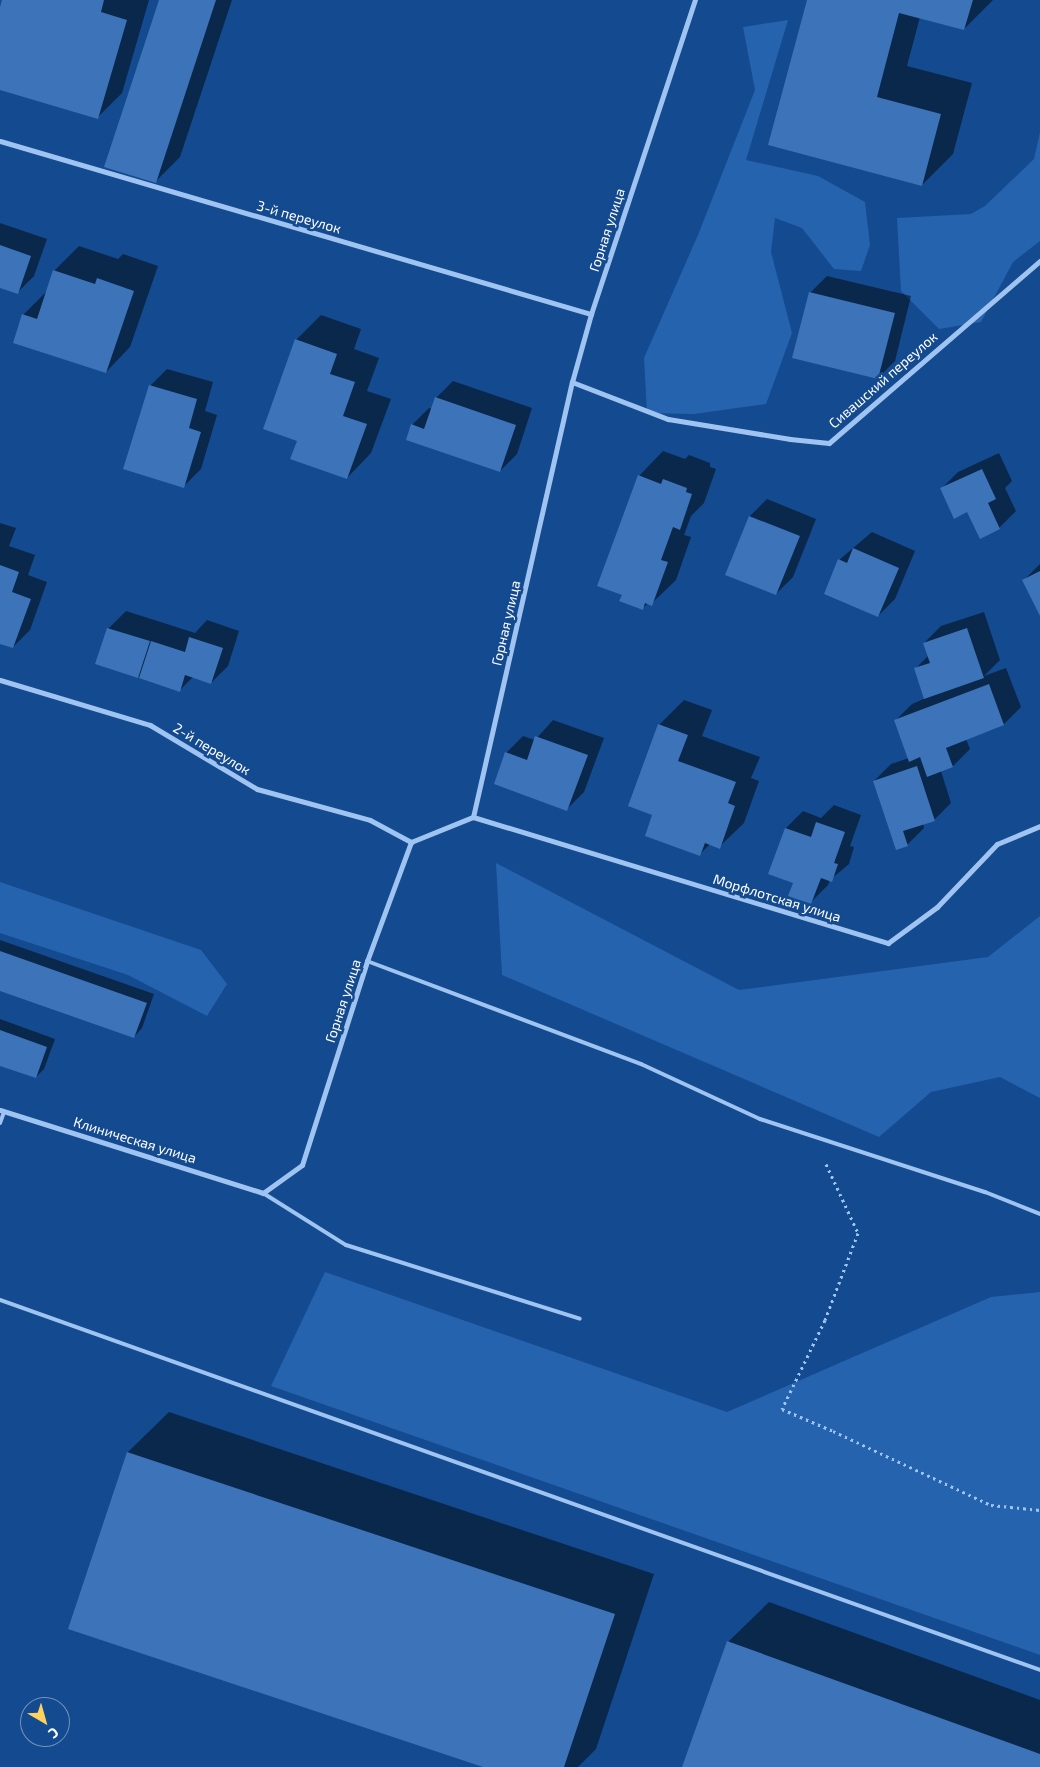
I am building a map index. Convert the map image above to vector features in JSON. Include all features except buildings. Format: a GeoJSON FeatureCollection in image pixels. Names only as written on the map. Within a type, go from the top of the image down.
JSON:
{"type":"FeatureCollection","features":[{"type":"Feature","properties":{"kind":"street","name":"Горная улица"},"geometry":{"type":"LineString","coordinates":[[473,817],[572,382],[591,314],[695,0]]}},
{"type":"Feature","properties":{"kind":"street","name":"3-й переулок"},"geometry":{"type":"LineString","coordinates":[[0,141],[591,314]]}},
{"type":"Feature","properties":{"kind":"street","name":"Сивашский переулок"},"geometry":{"type":"LineString","coordinates":[[572,382],[668,420],[790,439],[829,443],[1040,261]]}},
{"type":"Feature","properties":{"kind":"street","name":"2-й переулок"},"geometry":{"type":"LineString","coordinates":[[0,680],[150,725],[257,789],[370,820],[411,842]]}},
{"type":"Feature","properties":{"kind":"street","name":"Морфлотская улица"},"geometry":{"type":"LineString","coordinates":[[473,817],[888,944],[937,907],[997,844],[1040,826]]}},
{"type":"Feature","properties":{"kind":"street"},"geometry":{"type":"LineString","coordinates":[[411,842],[473,817]]}},
{"type":"Feature","properties":{"kind":"street","name":"Горная улица"},"geometry":{"type":"LineString","coordinates":[[264,1193],[302,1166],[367,961],[411,842]]}},
{"type":"Feature","properties":{"kind":"street","name":"Клиническая улица"},"geometry":{"type":"LineString","coordinates":[[2,1111],[264,1193]]}},
{"type":"Feature","properties":{"kind":"lane"},"geometry":{"type":"LineString","coordinates":[[367,961],[641,1064],[760,1119],[985,1192],[1040,1214]]}},
{"type":"Feature","properties":{"kind":"lane"},"geometry":{"type":"LineString","coordinates":[[0,1124],[2,1111]]}},
{"type":"Feature","properties":{"kind":"lane"},"geometry":{"type":"LineString","coordinates":[[264,1193],[346,1245],[580,1319]]}},
{"type":"Feature","properties":{"kind":"lane"},"geometry":{"type":"LineString","coordinates":[[0,1300],[1040,1670]]}},
{"type":"Feature","properties":{"kind":"path"},"geometry":{"type":"LineString","coordinates":[[813,1137],[858,1233],[824,1320],[782,1409],[834,1431],[991,1505],[1040,1510]]}},
{"type":"Feature","properties":{"kind":"shaded area"},"geometry":{"type":"Polygon","coordinates":[[[788,20],[746,160],[818,176],[865,202],[870,245],[861,271],[834,269],[802,228],[775,218],[771,252],[792,333],[766,404],[694,414],[647,413],[644,358],[698,235],[755,90],[743,27],[788,20]]]}},
{"type":"Feature","properties":{"kind":"shaded area"},"geometry":{"type":"Polygon","coordinates":[[[1040,132],[1040,241],[1013,262],[981,322],[939,329],[901,291],[897,218],[971,214],[985,206],[1034,159],[1040,132]]]}},
{"type":"Feature","properties":{"kind":"shaded area"},"geometry":{"type":"Polygon","coordinates":[[[496,863],[739,990],[988,957],[1040,916],[1040,1098],[1000,1077],[931,1092],[879,1137],[502,975],[496,863]]]}},
{"type":"Feature","properties":{"kind":"shaded area"},"geometry":{"type":"Polygon","coordinates":[[[0,882],[201,950],[227,984],[207,1016],[128,975],[0,933],[0,882]]]}},
{"type":"Feature","properties":{"kind":"shaded area"},"geometry":{"type":"Polygon","coordinates":[[[325,1272],[727,1412],[991,1297],[1040,1292],[1040,1655],[271,1386],[325,1272]]]}}]}
